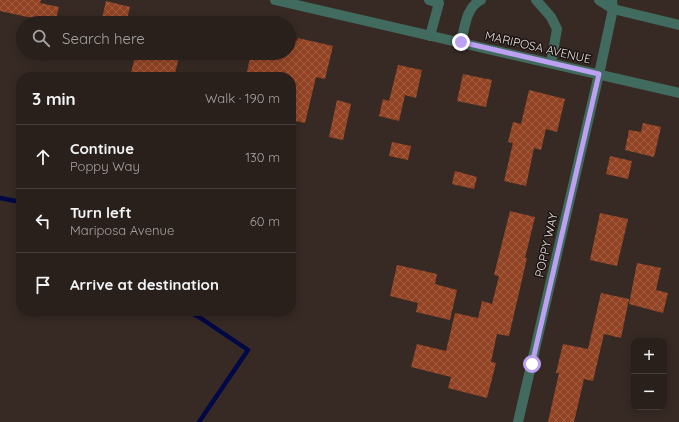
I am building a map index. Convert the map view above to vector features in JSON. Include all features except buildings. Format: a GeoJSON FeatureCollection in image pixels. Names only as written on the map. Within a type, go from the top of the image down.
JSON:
{"type":"FeatureCollection","features":[{"type":"Feature","properties":{"kind":"street","name":"MARIPOSA AVENUE"},"geometry":{"type":"LineString","coordinates":[[275,0],[294,2],[430,36],[679,93]]}},
{"type":"Feature","properties":{"kind":"street"},"geometry":{"type":"LineString","coordinates":[[429,0],[440,3],[430,36]]}},
{"type":"Feature","properties":{"kind":"street"},"geometry":{"type":"LineString","coordinates":[[461,42],[468,12],[474,3],[481,0]]}},
{"type":"Feature","properties":{"kind":"street"},"geometry":{"type":"LineString","coordinates":[[536,0],[551,17],[557,29],[551,64]]}},
{"type":"Feature","properties":{"kind":"street"},"geometry":{"type":"LineString","coordinates":[[599,0],[679,25]]}},
{"type":"Feature","properties":{"kind":"street","name":"POPPY WAY"},"geometry":{"type":"LineString","coordinates":[[518,422],[599,74],[612,5]]}},
{"type":"Feature","properties":{"kind":"waterway"},"geometry":{"type":"LineString","coordinates":[[0,198],[16,201]]}},
{"type":"Feature","properties":{"kind":"waterway"},"geometry":{"type":"LineString","coordinates":[[197,316],[248,350],[199,422]]}},
{"type":"Feature","properties":{"kind":"route"},"geometry":{"type":"LineString","coordinates":[[461,42],[599,74],[532,364]]}}]}
